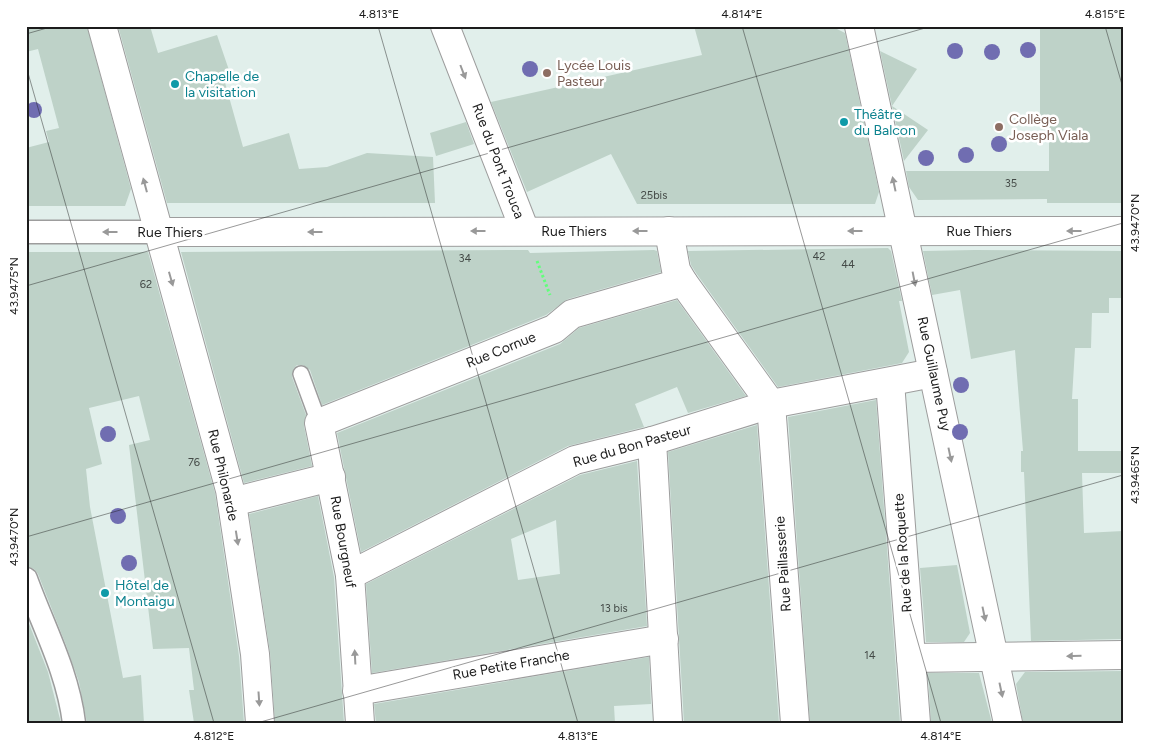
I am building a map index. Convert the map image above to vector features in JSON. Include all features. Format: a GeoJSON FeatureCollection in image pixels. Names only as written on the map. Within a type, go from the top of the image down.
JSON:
{"type":"FeatureCollection","features":[{"type":"Feature","properties":{"kind":"street","name":"Rue Philonarde"},"geometry":{"type":"LineString","coordinates":[[102,26],[232,502],[255,654],[260,723]]}},
{"type":"Feature","properties":{"kind":"street","name":"Rue du Pont Trouca"},"geometry":{"type":"LineString","coordinates":[[445,26],[525,231]]}},
{"type":"Feature","properties":{"kind":"street","name":"Rue Guillaume Puy"},"geometry":{"type":"LineString","coordinates":[[859,26],[1008,723]]}},
{"type":"Feature","properties":{"kind":"street"},"geometry":{"type":"LineString","coordinates":[[669,231],[676,270],[683,282],[771,404]]}},
{"type":"Feature","properties":{"kind":"street","name":"Rue Thiers"},"geometry":{"type":"LineString","coordinates":[[26,232],[1123,231]]}},
{"type":"Feature","properties":{"kind":"street","name":"Rue Cornue"},"geometry":{"type":"LineString","coordinates":[[319,423],[554,329],[572,314],[683,282]]}},
{"type":"Feature","properties":{"kind":"street","name":"Rue du Bon Pasteur"},"geometry":{"type":"LineString","coordinates":[[350,575],[575,460],[652,440],[771,404],[933,373]]}},
{"type":"Feature","properties":{"kind":"street","name":"Rue de la Roquette"},"geometry":{"type":"LineString","coordinates":[[890,382],[916,723]]}},
{"type":"Feature","properties":{"kind":"street","name":"Rue Paillasserie"},"geometry":{"type":"LineString","coordinates":[[771,404],[795,723]]}},
{"type":"Feature","properties":{"kind":"street","name":"Rue Bourgneuf"},"geometry":{"type":"LineString","coordinates":[[319,423],[350,575],[360,723]]}},
{"type":"Feature","properties":{"kind":"street"},"geometry":{"type":"LineString","coordinates":[[652,440],[668,723]]}},
{"type":"Feature","properties":{"kind":"street"},"geometry":{"type":"LineString","coordinates":[[232,502],[331,477]]}},
{"type":"Feature","properties":{"kind":"street"},"geometry":{"type":"LineString","coordinates":[[26,579],[56,654],[72,705],[74,723]]}},
{"type":"Feature","properties":{"kind":"street","name":"Rue Petite Franche"},"geometry":{"type":"LineString","coordinates":[[357,690],[664,639]]}},
{"type":"Feature","properties":{"kind":"street"},"geometry":{"type":"LineString","coordinates":[[911,658],[1123,655]]}},
{"type":"Feature","properties":{"kind":"lane"},"geometry":{"type":"LineString","coordinates":[[301,374],[319,423]]}},
{"type":"Feature","properties":{"kind":"path","name":"Rue du Pont Trouca"},"geometry":{"type":"LineString","coordinates":[[525,231],[562,323]]}},
{"type":"Feature","properties":{"kind":"building"},"geometry":{"type":"Polygon","coordinates":[[[26,26],[87,26],[131,189],[125,206],[26,206],[26,148],[49,142],[46,131],[59,128],[38,49],[26,52],[26,26]]]}},
{"type":"Feature","properties":{"kind":"building"},"geometry":{"type":"Polygon","coordinates":[[[118,26],[150,26],[158,53],[217,35],[231,76],[224,79],[243,147],[289,133],[299,169],[327,167],[367,153],[433,157],[435,203],[167,203],[118,26]]]}},
{"type":"Feature","properties":{"kind":"building"},"geometry":{"type":"Polygon","coordinates":[[[694,26],[831,26],[845,33],[879,192],[875,204],[637,204],[611,154],[527,192],[491,102],[702,55],[694,26]]]}},
{"type":"Feature","properties":{"kind":"building"},"geometry":{"type":"Polygon","coordinates":[[[1040,26],[1123,26],[1123,203],[1047,203],[1047,199],[918,200],[909,187],[906,171],[1049,171],[1049,134],[1040,121],[1040,26]]]}},
{"type":"Feature","properties":{"kind":"building"},"geometry":{"type":"Polygon","coordinates":[[[880,51],[917,69],[892,106],[880,51]]]}},
{"type":"Feature","properties":{"kind":"building"},"geometry":{"type":"Polygon","coordinates":[[[892,106],[928,130],[904,161],[892,106]]]}},
{"type":"Feature","properties":{"kind":"building"},"geometry":{"type":"Polygon","coordinates":[[[466,122],[474,144],[436,156],[430,133],[466,122]]]}},
{"type":"Feature","properties":{"kind":"building"},"geometry":{"type":"Polygon","coordinates":[[[888,248],[891,251],[902,301],[899,301],[909,352],[902,363],[778,387],[696,273],[691,265],[688,251],[888,248]]]}},
{"type":"Feature","properties":{"kind":"building"},"geometry":{"type":"Polygon","coordinates":[[[528,250],[530,253],[654,250],[657,251],[661,272],[568,299],[546,315],[322,405],[310,370],[303,365],[297,365],[294,368],[292,377],[306,415],[304,426],[312,466],[244,483],[181,252],[528,250]]]}},
{"type":"Feature","properties":{"kind":"building"},"geometry":{"type":"Polygon","coordinates":[[[923,251],[1123,251],[1123,298],[1109,298],[1109,313],[1092,313],[1091,348],[1075,348],[1072,399],[1078,399],[1078,451],[1123,451],[1123,473],[1082,473],[1084,533],[1123,531],[1123,639],[1031,641],[1024,472],[1021,472],[1021,451],[1023,451],[1015,350],[971,359],[960,290],[932,295],[923,251]]]}},
{"type":"Feature","properties":{"kind":"building"},"geometry":{"type":"Polygon","coordinates":[[[26,252],[148,252],[215,493],[239,656],[244,723],[194,723],[189,690],[194,690],[189,648],[153,649],[129,445],[150,440],[139,396],[89,408],[102,464],[86,469],[90,507],[123,678],[141,675],[144,723],[87,723],[79,682],[66,645],[38,574],[34,569],[26,566],[26,252]]]}},
{"type":"Feature","properties":{"kind":"building"},"geometry":{"type":"Polygon","coordinates":[[[677,300],[746,396],[688,413],[677,387],[635,404],[644,427],[568,446],[361,552],[337,433],[560,344],[579,328],[677,300]]]}},
{"type":"Feature","properties":{"kind":"building"},"geometry":{"type":"Polygon","coordinates":[[[876,400],[900,723],[810,723],[788,417],[876,400]]]}},
{"type":"Feature","properties":{"kind":"building"},"geometry":{"type":"Polygon","coordinates":[[[757,425],[779,723],[684,723],[668,452],[757,425]]]}},
{"type":"Feature","properties":{"kind":"building"},"geometry":{"type":"Polygon","coordinates":[[[637,461],[647,626],[372,673],[366,584],[580,475],[637,461]],[[556,520],[511,539],[518,580],[560,574],[556,520]]]}},
{"type":"Feature","properties":{"kind":"building"},"geometry":{"type":"Polygon","coordinates":[[[318,496],[334,577],[344,723],[275,723],[270,652],[249,514],[318,496]]]}},
{"type":"Feature","properties":{"kind":"building"},"geometry":{"type":"Polygon","coordinates":[[[957,565],[970,633],[964,642],[926,642],[920,568],[957,565]]]}},
{"type":"Feature","properties":{"kind":"building"},"geometry":{"type":"Polygon","coordinates":[[[26,616],[48,672],[61,723],[26,723],[26,616]]]}},
{"type":"Feature","properties":{"kind":"building"},"geometry":{"type":"Polygon","coordinates":[[[649,657],[651,704],[614,706],[615,723],[376,723],[374,704],[649,657]]]}},
{"type":"Feature","properties":{"kind":"building"},"geometry":{"type":"Polygon","coordinates":[[[1123,671],[1123,723],[1023,723],[1016,684],[1025,672],[1123,671]]]}},
{"type":"Feature","properties":{"kind":"building"},"geometry":{"type":"Polygon","coordinates":[[[928,673],[979,673],[992,723],[931,723],[928,673]]]}},
{"type":"Feature","properties":{"kind":"place","name":"Lycée Louis Pasteur"},"geometry":{"type":"Point","coordinates":[547,73]}},
{"type":"Feature","properties":{"kind":"place","name":"Chapelle de la visitation"},"geometry":{"type":"Point","coordinates":[175,84]}},
{"type":"Feature","properties":{"kind":"place","name":"Théâtre du Balcon"},"geometry":{"type":"Point","coordinates":[844,122]}},
{"type":"Feature","properties":{"kind":"place","name":"Collège Joseph Viala"},"geometry":{"type":"Point","coordinates":[999,127]}},
{"type":"Feature","properties":{"kind":"place","name":"Hôtel de Montaigu"},"geometry":{"type":"Point","coordinates":[105,593]}}]}
